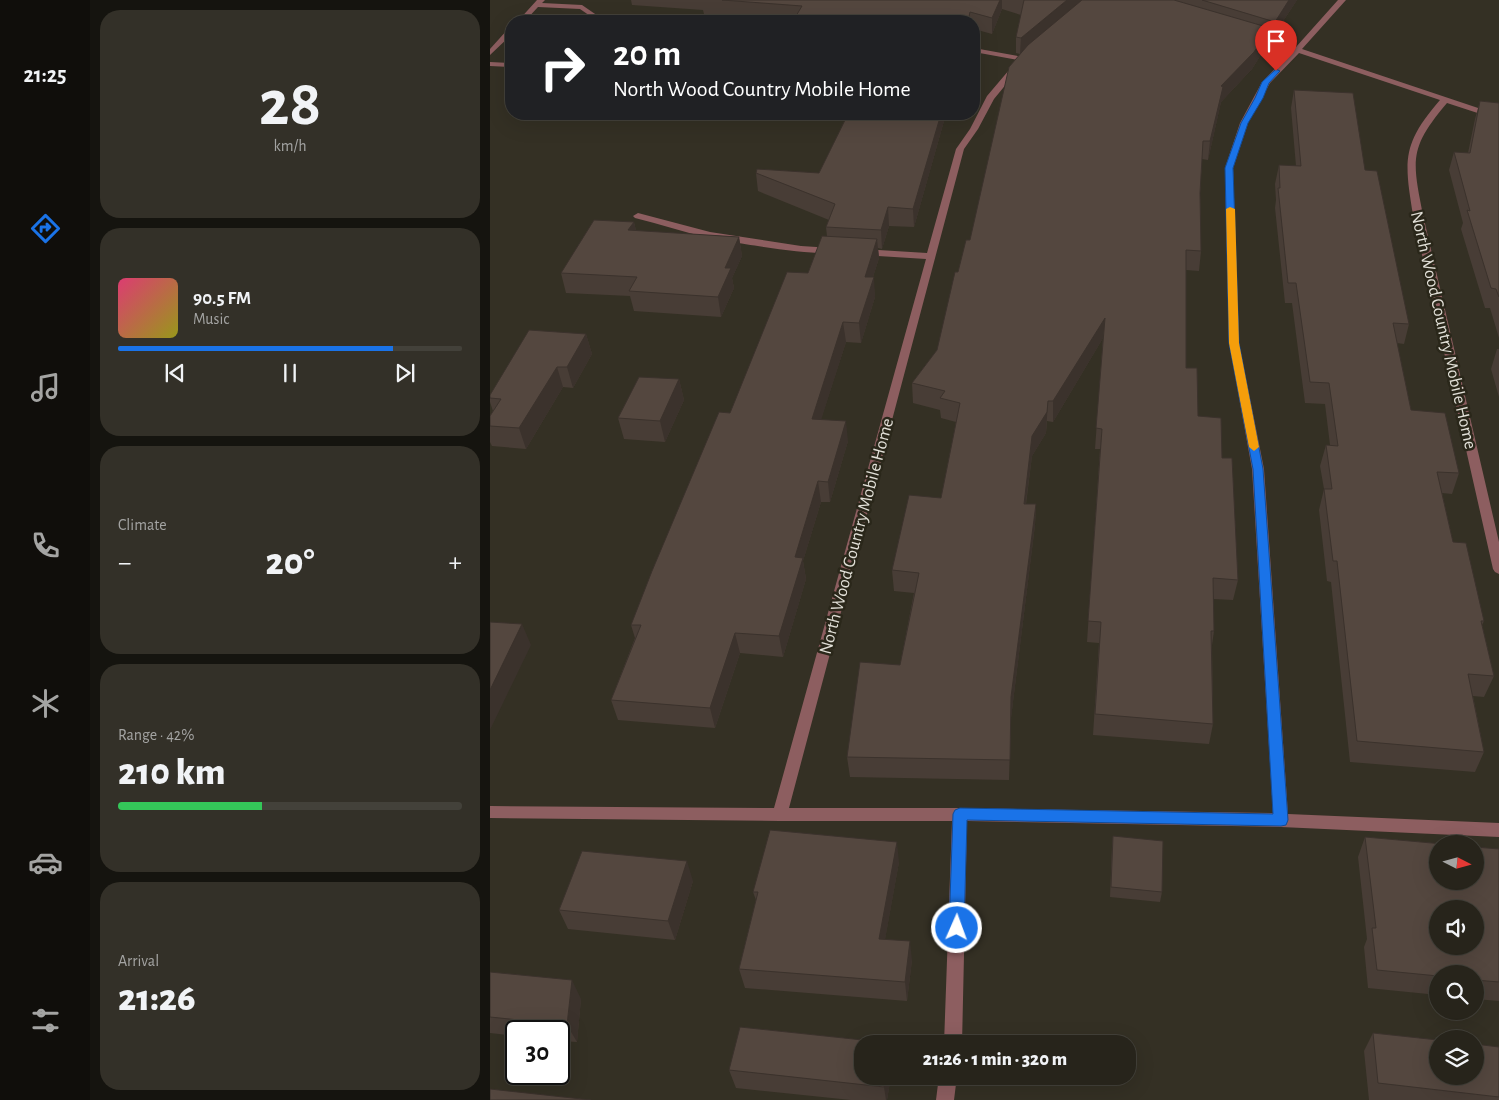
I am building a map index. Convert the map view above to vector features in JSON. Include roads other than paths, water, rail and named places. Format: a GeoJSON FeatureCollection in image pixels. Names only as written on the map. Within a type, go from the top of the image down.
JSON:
{"type":"FeatureCollection","features":[{"type":"Feature","properties":{"kind":"street"},"geometry":{"type":"LineString","coordinates":[[1281,820],[1258,469],[1234,343],[1229,168],[1244,123],[1266,82],[1298,50],[1342,0]]}},
{"type":"Feature","properties":{"kind":"street"},"geometry":{"type":"LineString","coordinates":[[527,15],[539,2],[582,7],[592,15]]}},
{"type":"Feature","properties":{"kind":"street"},"geometry":{"type":"LineString","coordinates":[[1242,33],[1499,118]]}},
{"type":"Feature","properties":{"kind":"street"},"geometry":{"type":"LineString","coordinates":[[490,53],[505,40]]}},
{"type":"Feature","properties":{"kind":"street","name":"North Wood Country Mobile Home"},"geometry":{"type":"LineString","coordinates":[[980,51],[1026,56],[990,98],[980,117]]}},
{"type":"Feature","properties":{"kind":"street"},"geometry":{"type":"LineString","coordinates":[[490,64],[505,65]]}},
{"type":"Feature","properties":{"kind":"street","name":"North Wood Country Mobile Home"},"geometry":{"type":"LineString","coordinates":[[1446,99],[1421,128],[1413,145],[1410,168],[1418,214],[1499,569]]}},
{"type":"Feature","properties":{"kind":"street","name":"North Wood Country Mobile Home"},"geometry":{"type":"LineString","coordinates":[[780,815],[960,149],[978,120]]}},
{"type":"Feature","properties":{"kind":"street"},"geometry":{"type":"LineString","coordinates":[[638,216],[710,235],[801,249],[932,256]]}},
{"type":"Feature","properties":{"kind":"street"},"geometry":{"type":"LineString","coordinates":[[490,813],[960,814],[1281,820],[1499,830]]}},
{"type":"Feature","properties":{"kind":"street"},"geometry":{"type":"LineString","coordinates":[[953,1035],[960,814]]}},
{"type":"Feature","properties":{"kind":"street"},"geometry":{"type":"LineString","coordinates":[[945,1100],[947,1085]]}}]}
